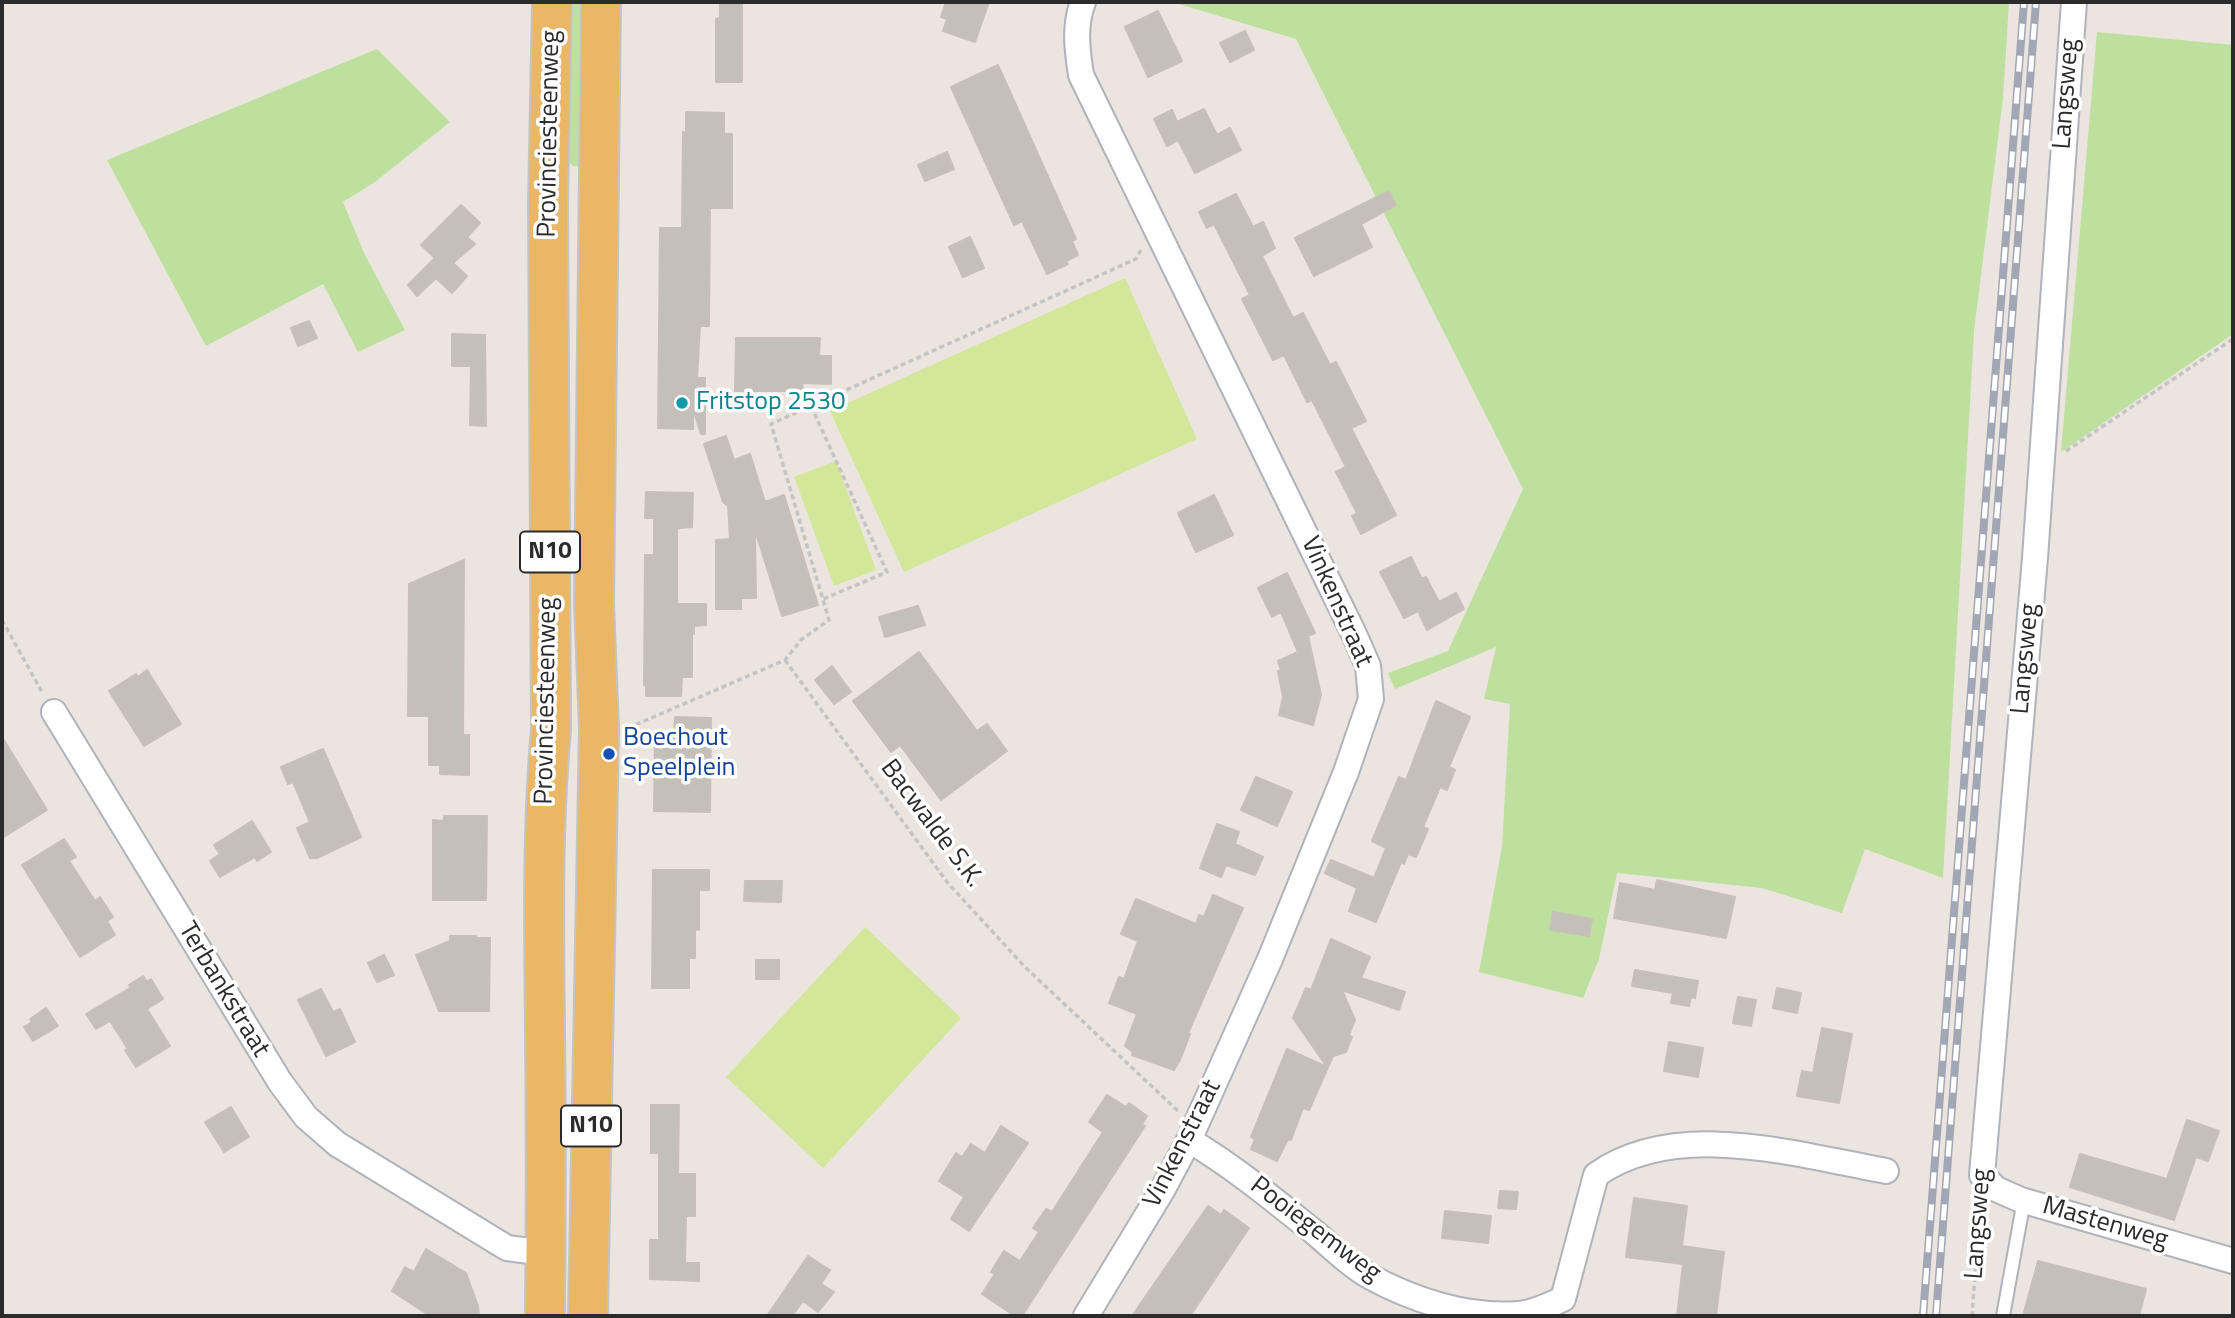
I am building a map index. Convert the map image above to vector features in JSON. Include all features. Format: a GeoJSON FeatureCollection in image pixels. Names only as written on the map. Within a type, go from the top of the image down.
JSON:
{"type":"FeatureCollection","features":[{"type":"Feature","properties":{"kind":"main road","name":"Provinciesteenweg"},"geometry":{"type":"LineString","coordinates":[[545,1316],[545,793],[551,730],[548,204],[552,2]]}},
{"type":"Feature","properties":{"kind":"main road","name":"Provinciesteenweg"},"geometry":{"type":"LineString","coordinates":[[588,1316],[599,729],[594,603],[601,2]]}},
{"type":"Feature","properties":{"kind":"main road"},"geometry":{"type":"LineString","coordinates":[[545,793],[558,766],[572,766],[586,773],[597,816]]}},
{"type":"Feature","properties":{"kind":"street","name":"Vinkenstraat"},"geometry":{"type":"LineString","coordinates":[[1083,2],[1077,29],[1081,75],[1297,514],[1368,666],[1371,699],[1346,772],[1270,959],[1192,1133],[1163,1189],[1086,1316]]}},
{"type":"Feature","properties":{"kind":"street","name":"Langsweg"},"geometry":{"type":"LineString","coordinates":[[1982,1175],[2041,468],[2074,2]]}},
{"type":"Feature","properties":{"kind":"street","name":"Terbankstraat"},"geometry":{"type":"LineString","coordinates":[[54,712],[280,1082],[306,1117],[337,1144],[507,1248],[545,1253]]}},
{"type":"Feature","properties":{"kind":"street","name":"Pooiegemweg"},"geometry":{"type":"LineString","coordinates":[[1192,1133],[1367,1275],[1442,1306],[1501,1315],[1542,1309],[1563,1299],[1596,1175],[1628,1157],[1666,1147],[1720,1143],[1886,1171]]}},
{"type":"Feature","properties":{"kind":"street","name":"Mastenweg"},"geometry":{"type":"LineString","coordinates":[[1982,1175],[1996,1189],[2024,1200],[2233,1261]]}},
{"type":"Feature","properties":{"kind":"lane"},"geometry":{"type":"LineString","coordinates":[[2003,1316],[2024,1200]]}},
{"type":"Feature","properties":{"kind":"path"},"geometry":{"type":"LineString","coordinates":[[625,730],[785,660],[802,639],[829,620],[771,424],[1136,259]]}},
{"type":"Feature","properties":{"kind":"path"},"geometry":{"type":"LineString","coordinates":[[2041,468],[2233,339]]}},
{"type":"Feature","properties":{"kind":"path"},"geometry":{"type":"LineString","coordinates":[[811,406],[887,572],[823,599]]}},
{"type":"Feature","properties":{"kind":"path"},"geometry":{"type":"LineString","coordinates":[[2,620],[54,712]]}},
{"type":"Feature","properties":{"kind":"path","name":"Bacwalde S.K."},"geometry":{"type":"LineString","coordinates":[[785,660],[947,883],[1024,966],[1192,1133]]}},
{"type":"Feature","properties":{"kind":"path","name":"Langsweg"},"geometry":{"type":"LineString","coordinates":[[1972,1316],[1982,1175]]}},
{"type":"Feature","properties":{"kind":"green space"},"geometry":{"type":"Polygon","coordinates":[[[569,2],[588,2],[586,161],[579,166],[573,166],[568,161],[569,2]]]}},
{"type":"Feature","properties":{"kind":"green space"},"geometry":{"type":"Polygon","coordinates":[[[1172,2],[2009,2],[2003,98],[1974,331],[1943,878],[1865,849],[1842,913],[1762,888],[1617,873],[1599,959],[1583,998],[1479,972],[1502,847],[1510,704],[1484,699],[1496,647],[1395,689],[1388,673],[1448,651],[1523,489],[1296,39],[1172,2]]]}},
{"type":"Feature","properties":{"kind":"green space"},"geometry":{"type":"Polygon","coordinates":[[[2097,32],[2233,45],[2233,334],[2061,452],[2097,32]]]}},
{"type":"Feature","properties":{"kind":"green space"},"geometry":{"type":"Polygon","coordinates":[[[377,49],[450,122],[375,182],[343,202],[365,255],[405,330],[358,352],[323,284],[206,346],[107,160],[377,49]]]}},
{"type":"Feature","properties":{"kind":"green space"},"geometry":{"type":"Polygon","coordinates":[[[1125,278],[1197,439],[904,572],[830,411],[1125,278]]]}},
{"type":"Feature","properties":{"kind":"green space"},"geometry":{"type":"Polygon","coordinates":[[[836,461],[876,570],[834,586],[794,477],[836,461]]]}},
{"type":"Feature","properties":{"kind":"green space"},"geometry":{"type":"Polygon","coordinates":[[[865,927],[961,1018],[823,1168],[726,1077],[865,927]]]}},
{"type":"Feature","properties":{"kind":"building"},"geometry":{"type":"Polygon","coordinates":[[[946,2],[989,2],[975,42],[943,31],[947,19],[941,17],[946,2]]]}},
{"type":"Feature","properties":{"kind":"building"},"geometry":{"type":"Polygon","coordinates":[[[720,5],[742,5],[742,82],[716,82],[716,19],[720,18],[720,5]]]}},
{"type":"Feature","properties":{"kind":"building"},"geometry":{"type":"Polygon","coordinates":[[[1158,11],[1182,61],[1148,77],[1125,27],[1158,11]]]}},
{"type":"Feature","properties":{"kind":"building"},"geometry":{"type":"Polygon","coordinates":[[[1245,31],[1254,50],[1230,62],[1220,43],[1245,31]]]}},
{"type":"Feature","properties":{"kind":"building"},"geometry":{"type":"Polygon","coordinates":[[[998,65],[1076,239],[1072,241],[1078,255],[1066,261],[1068,264],[1047,274],[1022,221],[1014,225],[951,87],[998,65]]]}},
{"type":"Feature","properties":{"kind":"building"},"geometry":{"type":"Polygon","coordinates":[[[1204,109],[1217,135],[1230,128],[1241,150],[1195,173],[1178,140],[1167,146],[1154,119],[1172,110],[1177,122],[1204,109]]]}},
{"type":"Feature","properties":{"kind":"building"},"geometry":{"type":"Polygon","coordinates":[[[686,112],[724,113],[724,134],[732,134],[732,208],[710,208],[709,326],[700,326],[697,378],[705,378],[705,434],[701,434],[693,409],[693,429],[658,428],[660,228],[682,228],[683,132],[686,132],[686,112]]]}},
{"type":"Feature","properties":{"kind":"building"},"geometry":{"type":"Polygon","coordinates":[[[947,152],[954,169],[925,181],[918,165],[947,152]]]}},
{"type":"Feature","properties":{"kind":"building"},"geometry":{"type":"Polygon","coordinates":[[[1389,191],[1396,205],[1361,224],[1372,247],[1314,276],[1295,238],[1389,191]]]}},
{"type":"Feature","properties":{"kind":"building"},"geometry":{"type":"Polygon","coordinates":[[[1236,194],[1253,227],[1263,222],[1275,248],[1262,256],[1293,318],[1303,313],[1330,365],[1336,362],[1366,421],[1351,428],[1396,515],[1361,534],[1352,516],[1357,513],[1336,472],[1346,467],[1312,400],[1307,402],[1284,355],[1273,360],[1242,299],[1250,295],[1214,224],[1207,228],[1199,212],[1236,194]]]}},
{"type":"Feature","properties":{"kind":"building"},"geometry":{"type":"Polygon","coordinates":[[[461,205],[480,223],[467,237],[475,244],[453,263],[467,276],[452,293],[436,278],[417,296],[408,285],[435,258],[421,245],[461,205]]]}},
{"type":"Feature","properties":{"kind":"building"},"geometry":{"type":"Polygon","coordinates":[[[970,237],[984,268],[963,277],[949,247],[970,237]]]}},
{"type":"Feature","properties":{"kind":"building"},"geometry":{"type":"Polygon","coordinates":[[[309,321],[317,338],[298,346],[291,328],[309,321]]]}},
{"type":"Feature","properties":{"kind":"building"},"geometry":{"type":"Polygon","coordinates":[[[452,334],[485,335],[486,426],[470,425],[471,366],[452,366],[452,334]]]}},
{"type":"Feature","properties":{"kind":"building"},"geometry":{"type":"Polygon","coordinates":[[[736,338],[820,338],[819,356],[831,356],[831,384],[802,383],[803,391],[735,391],[736,338]]]}},
{"type":"Feature","properties":{"kind":"building"},"geometry":{"type":"Polygon","coordinates":[[[726,436],[734,460],[750,454],[765,502],[784,495],[818,605],[782,616],[755,530],[756,598],[741,598],[741,609],[716,609],[716,540],[730,539],[728,506],[723,502],[704,444],[726,436]]]}},
{"type":"Feature","properties":{"kind":"building"},"geometry":{"type":"Polygon","coordinates":[[[646,492],[693,493],[692,527],[677,530],[677,604],[706,604],[706,625],[694,626],[692,677],[682,677],[681,696],[646,696],[644,685],[645,555],[654,555],[654,518],[645,518],[646,492]]]}},
{"type":"Feature","properties":{"kind":"building"},"geometry":{"type":"Polygon","coordinates":[[[1214,495],[1233,535],[1196,552],[1178,513],[1214,495]]]}},
{"type":"Feature","properties":{"kind":"building"},"geometry":{"type":"Polygon","coordinates":[[[1411,557],[1422,579],[1426,577],[1439,602],[1456,593],[1464,609],[1427,630],[1418,611],[1404,618],[1380,572],[1411,557]]]}},
{"type":"Feature","properties":{"kind":"building"},"geometry":{"type":"Polygon","coordinates":[[[464,560],[463,735],[469,735],[469,775],[440,774],[440,765],[429,765],[429,716],[408,716],[409,584],[464,560]]]}},
{"type":"Feature","properties":{"kind":"building"},"geometry":{"type":"Polygon","coordinates":[[[1287,573],[1315,633],[1308,636],[1321,695],[1313,725],[1279,715],[1283,697],[1278,661],[1298,652],[1281,612],[1272,617],[1258,588],[1287,573]]]}},
{"type":"Feature","properties":{"kind":"building"},"geometry":{"type":"Polygon","coordinates":[[[918,606],[925,625],[885,637],[879,617],[918,606]]]}},
{"type":"Feature","properties":{"kind":"building"},"geometry":{"type":"Polygon","coordinates":[[[919,652],[977,731],[987,724],[1007,751],[941,800],[900,745],[891,752],[853,701],[919,652]]]}},
{"type":"Feature","properties":{"kind":"building"},"geometry":{"type":"Polygon","coordinates":[[[832,666],[851,692],[834,704],[815,680],[832,666]]]}},
{"type":"Feature","properties":{"kind":"building"},"geometry":{"type":"Polygon","coordinates":[[[147,670],[181,724],[144,746],[109,691],[147,670]]]}},
{"type":"Feature","properties":{"kind":"building"},"geometry":{"type":"Polygon","coordinates":[[[1436,701],[1470,717],[1449,767],[1455,770],[1447,790],[1440,787],[1423,827],[1428,829],[1416,857],[1408,854],[1404,864],[1401,862],[1376,922],[1349,911],[1357,888],[1325,873],[1331,860],[1374,878],[1386,848],[1372,841],[1399,777],[1406,780],[1436,701]]]}},
{"type":"Feature","properties":{"kind":"building"},"geometry":{"type":"Polygon","coordinates":[[[675,717],[711,718],[710,812],[654,811],[655,734],[674,734],[675,717]]]}},
{"type":"Feature","properties":{"kind":"building"},"geometry":{"type":"Polygon","coordinates":[[[2,737],[47,810],[2,838],[2,737]]]}},
{"type":"Feature","properties":{"kind":"building"},"geometry":{"type":"Polygon","coordinates":[[[323,749],[361,837],[317,858],[310,858],[297,828],[310,822],[293,782],[288,784],[281,767],[323,749]]]}},
{"type":"Feature","properties":{"kind":"building"},"geometry":{"type":"Polygon","coordinates":[[[1256,777],[1292,792],[1277,826],[1241,810],[1256,777]]]}},
{"type":"Feature","properties":{"kind":"building"},"geometry":{"type":"Polygon","coordinates":[[[444,816],[487,816],[486,900],[433,900],[433,820],[444,821],[444,816]]]}},
{"type":"Feature","properties":{"kind":"building"},"geometry":{"type":"Polygon","coordinates":[[[252,821],[271,852],[257,861],[255,857],[220,877],[210,861],[220,854],[214,845],[252,821]]]}},
{"type":"Feature","properties":{"kind":"building"},"geometry":{"type":"Polygon","coordinates":[[[1217,824],[1239,832],[1235,844],[1263,857],[1255,875],[1226,865],[1221,877],[1200,868],[1217,824]]]}},
{"type":"Feature","properties":{"kind":"building"},"geometry":{"type":"Polygon","coordinates":[[[64,839],[76,857],[69,861],[95,901],[100,897],[113,917],[107,921],[115,935],[80,957],[22,865],[64,839]]]}},
{"type":"Feature","properties":{"kind":"building"},"geometry":{"type":"Polygon","coordinates":[[[653,870],[709,870],[709,890],[699,890],[699,930],[695,929],[695,958],[689,958],[689,988],[652,988],[653,870]]]}},
{"type":"Feature","properties":{"kind":"building"},"geometry":{"type":"Polygon","coordinates":[[[1657,880],[1735,897],[1726,938],[1614,918],[1620,883],[1655,890],[1657,880]]]}},
{"type":"Feature","properties":{"kind":"building"},"geometry":{"type":"Polygon","coordinates":[[[745,881],[782,881],[781,902],[744,901],[745,881]]]}},
{"type":"Feature","properties":{"kind":"building"},"geometry":{"type":"Polygon","coordinates":[[[1213,895],[1243,908],[1188,1033],[1190,1034],[1180,1060],[1174,1070],[1132,1055],[1133,1052],[1125,1046],[1137,1014],[1109,1003],[1119,977],[1124,979],[1138,941],[1121,934],[1136,899],[1196,924],[1199,915],[1204,917],[1213,895]]]}},
{"type":"Feature","properties":{"kind":"building"},"geometry":{"type":"Polygon","coordinates":[[[1553,912],[1592,919],[1589,936],[1550,930],[1553,912]]]}},
{"type":"Feature","properties":{"kind":"building"},"geometry":{"type":"Polygon","coordinates":[[[450,936],[490,938],[489,1011],[439,1011],[416,955],[450,941],[450,936]]]}},
{"type":"Feature","properties":{"kind":"building"},"geometry":{"type":"Polygon","coordinates":[[[1331,939],[1370,957],[1361,978],[1405,992],[1399,1010],[1342,990],[1355,1020],[1349,1035],[1352,1037],[1346,1052],[1333,1056],[1309,1110],[1303,1108],[1291,1140],[1288,1139],[1277,1161],[1251,1149],[1255,1139],[1251,1137],[1287,1049],[1327,1067],[1293,1018],[1306,988],[1311,990],[1331,939]]]}},
{"type":"Feature","properties":{"kind":"building"},"geometry":{"type":"Polygon","coordinates":[[[384,955],[394,975],[377,982],[368,963],[384,955]]]}},
{"type":"Feature","properties":{"kind":"building"},"geometry":{"type":"Polygon","coordinates":[[[756,960],[779,960],[779,979],[756,979],[756,960]]]}},
{"type":"Feature","properties":{"kind":"building"},"geometry":{"type":"Polygon","coordinates":[[[1635,970],[1698,981],[1695,998],[1691,997],[1689,1006],[1671,1003],[1673,993],[1632,986],[1635,970]]]}},
{"type":"Feature","properties":{"kind":"building"},"geometry":{"type":"Polygon","coordinates":[[[143,976],[147,982],[151,979],[163,999],[147,1009],[170,1046],[136,1067],[110,1021],[96,1029],[86,1014],[130,988],[129,985],[143,976]]]}},
{"type":"Feature","properties":{"kind":"building"},"geometry":{"type":"Polygon","coordinates":[[[1777,988],[1801,993],[1797,1013],[1773,1008],[1777,988]]]}},
{"type":"Feature","properties":{"kind":"building"},"geometry":{"type":"Polygon","coordinates":[[[321,989],[333,1012],[340,1009],[355,1042],[326,1056],[298,1000],[321,989]]]}},
{"type":"Feature","properties":{"kind":"building"},"geometry":{"type":"Polygon","coordinates":[[[1738,997],[1756,1000],[1751,1026],[1733,1023],[1738,997]]]}},
{"type":"Feature","properties":{"kind":"building"},"geometry":{"type":"Polygon","coordinates":[[[46,1008],[58,1026],[33,1041],[24,1027],[32,1022],[30,1019],[46,1008]]]}},
{"type":"Feature","properties":{"kind":"building"},"geometry":{"type":"Polygon","coordinates":[[[1822,1028],[1852,1034],[1839,1103],[1797,1096],[1802,1071],[1813,1073],[1822,1028]]]}},
{"type":"Feature","properties":{"kind":"building"},"geometry":{"type":"Polygon","coordinates":[[[1669,1042],[1703,1048],[1698,1077],[1664,1071],[1669,1042]]]}},
{"type":"Feature","properties":{"kind":"building"},"geometry":{"type":"Polygon","coordinates":[[[1107,1095],[1126,1107],[1129,1103],[1147,1116],[1142,1124],[1145,1126],[1022,1316],[1015,1316],[982,1294],[995,1274],[991,1272],[1004,1251],[1020,1261],[1039,1232],[1033,1228],[1046,1209],[1052,1212],[1103,1132],[1089,1122],[1107,1095]]]}},
{"type":"Feature","properties":{"kind":"building"},"geometry":{"type":"Polygon","coordinates":[[[651,1105],[679,1105],[678,1174],[695,1174],[695,1216],[686,1216],[685,1263],[699,1263],[699,1281],[650,1279],[650,1240],[659,1240],[659,1153],[651,1153],[651,1105]]]}},
{"type":"Feature","properties":{"kind":"building"},"geometry":{"type":"Polygon","coordinates":[[[231,1107],[249,1137],[224,1152],[205,1122],[231,1107]]]}},
{"type":"Feature","properties":{"kind":"building"},"geometry":{"type":"Polygon","coordinates":[[[2187,1120],[2219,1131],[2208,1161],[2196,1157],[2174,1220],[2070,1187],[2080,1154],[2167,1179],[2187,1120]]]}},
{"type":"Feature","properties":{"kind":"building"},"geometry":{"type":"Polygon","coordinates":[[[1001,1126],[1028,1143],[969,1231],[951,1219],[964,1197],[939,1181],[956,1153],[962,1157],[971,1144],[985,1153],[1001,1126]]]}},
{"type":"Feature","properties":{"kind":"building"},"geometry":{"type":"Polygon","coordinates":[[[1500,1191],[1518,1192],[1516,1209],[1498,1208],[1500,1191]]]}},
{"type":"Feature","properties":{"kind":"building"},"geometry":{"type":"Polygon","coordinates":[[[1634,1198],[1687,1206],[1682,1246],[1724,1252],[1716,1316],[1677,1316],[1683,1264],[1626,1257],[1634,1198]]]}},
{"type":"Feature","properties":{"kind":"building"},"geometry":{"type":"Polygon","coordinates":[[[1208,1206],[1221,1215],[1224,1210],[1249,1228],[1190,1316],[1132,1316],[1208,1206]]]}},
{"type":"Feature","properties":{"kind":"building"},"geometry":{"type":"Polygon","coordinates":[[[1445,1211],[1491,1216],[1488,1243],[1442,1238],[1445,1211]]]}},
{"type":"Feature","properties":{"kind":"building"},"geometry":{"type":"Polygon","coordinates":[[[426,1249],[466,1273],[479,1316],[430,1316],[392,1291],[405,1267],[414,1272],[426,1249]]]}},
{"type":"Feature","properties":{"kind":"building"},"geometry":{"type":"Polygon","coordinates":[[[808,1256],[830,1270],[821,1284],[834,1292],[818,1312],[803,1301],[792,1316],[767,1316],[808,1256]]]}},
{"type":"Feature","properties":{"kind":"building"},"geometry":{"type":"Polygon","coordinates":[[[2038,1261],[2146,1289],[2139,1316],[2023,1316],[2038,1261]]]}},
{"type":"Feature","properties":{"kind":"railway"},"geometry":{"type":"LineString","coordinates":[[1923,1316],[2024,2]]}},
{"type":"Feature","properties":{"kind":"railway"},"geometry":{"type":"LineString","coordinates":[[1936,1316],[2036,2]]}},
{"type":"Feature","properties":{"kind":"place","name":"Fritstop 2530"},"geometry":{"type":"Point","coordinates":[682,403]}},
{"type":"Feature","properties":{"kind":"place","name":"Boechout Speelplein"},"geometry":{"type":"Point","coordinates":[609,754]}}]}
